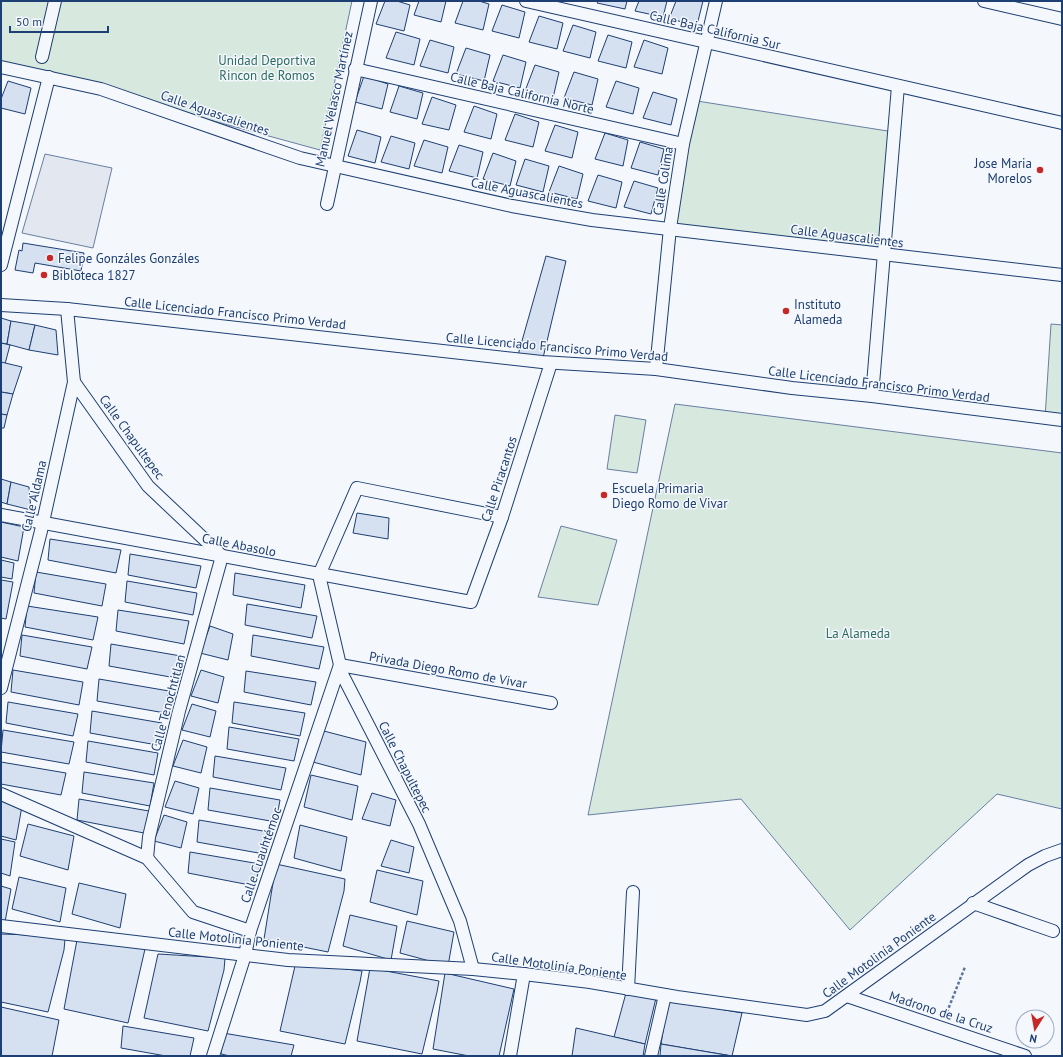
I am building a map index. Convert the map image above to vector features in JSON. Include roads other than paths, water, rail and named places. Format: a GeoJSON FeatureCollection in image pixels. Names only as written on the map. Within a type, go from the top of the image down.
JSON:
{"type":"FeatureCollection","features":[{"type":"Feature","properties":{"kind":"street"},"geometry":{"type":"LineString","coordinates":[[42,57],[55,1]]}},
{"type":"Feature","properties":{"kind":"street","name":"Manuel Velasco Martínez"},"geometry":{"type":"LineString","coordinates":[[327,204],[370,1]]}},
{"type":"Feature","properties":{"kind":"street","name":"Calle Baja California Sur"},"geometry":{"type":"LineString","coordinates":[[526,1],[1062,123]]}},
{"type":"Feature","properties":{"kind":"street","name":"Calle Colima"},"geometry":{"type":"LineString","coordinates":[[656,368],[670,228],[683,144],[716,1]]}},
{"type":"Feature","properties":{"kind":"street"},"geometry":{"type":"LineString","coordinates":[[984,1],[1062,19]]}},
{"type":"Feature","properties":{"kind":"street","name":"Calle Aguascalientes"},"geometry":{"type":"LineString","coordinates":[[1,67],[102,89],[300,158],[334,167],[512,206],[592,220],[1062,275]]}},
{"type":"Feature","properties":{"kind":"street","name":"Calle Baja California Norte"},"geometry":{"type":"LineString","coordinates":[[355,69],[683,144]]}},
{"type":"Feature","properties":{"kind":"street"},"geometry":{"type":"LineString","coordinates":[[1,265],[49,77]]}},
{"type":"Feature","properties":{"kind":"street"},"geometry":{"type":"LineString","coordinates":[[872,396],[898,86]]}},
{"type":"Feature","properties":{"kind":"street","name":"Calle Licenciado Francisco Primo Verdad"},"geometry":{"type":"LineString","coordinates":[[1,306],[67,309],[551,363],[656,368],[792,388],[872,396],[1062,420]]}},
{"type":"Feature","properties":{"kind":"street","name":"Calle Aldama"},"geometry":{"type":"LineString","coordinates":[[1,688],[42,523],[74,382],[67,309]]}},
{"type":"Feature","properties":{"kind":"street","name":"Calle Piracantos"},"geometry":{"type":"LineString","coordinates":[[471,602],[502,517],[551,363]]}},
{"type":"Feature","properties":{"kind":"street","name":"Calle Chapultepec"},"geometry":{"type":"LineString","coordinates":[[74,382],[148,486],[222,556]]}},
{"type":"Feature","properties":{"kind":"street"},"geometry":{"type":"LineString","coordinates":[[319,575],[357,488],[502,517]]}},
{"type":"Feature","properties":{"kind":"street","name":"Calle Abasolo"},"geometry":{"type":"LineString","coordinates":[[1,515],[471,602]]}},
{"type":"Feature","properties":{"kind":"street","name":"Calle Tenochtitlan"},"geometry":{"type":"LineString","coordinates":[[147,858],[149,837],[179,712],[222,556]]}},
{"type":"Feature","properties":{"kind":"street","name":"Calle Chapultepec"},"geometry":{"type":"LineString","coordinates":[[319,575],[343,676],[419,824],[460,921],[473,969]]}},
{"type":"Feature","properties":{"kind":"street","name":"Privada Diego Romo de Vivar"},"geometry":{"type":"LineString","coordinates":[[340,665],[550,703]]}},
{"type":"Feature","properties":{"kind":"street","name":"Calle Cuauhtémoc"},"geometry":{"type":"LineString","coordinates":[[213,1056],[245,955],[250,931],[340,665]]}},
{"type":"Feature","properties":{"kind":"street"},"geometry":{"type":"LineString","coordinates":[[1,794],[147,858],[193,912],[250,931]]}},
{"type":"Feature","properties":{"kind":"street","name":"Calle Motolinía Poniente"},"geometry":{"type":"LineString","coordinates":[[1,926],[288,960],[473,969],[524,974],[590,982],[665,995],[807,1015],[826,1011],[973,903],[1028,865],[1045,856],[1062,850]]}},
{"type":"Feature","properties":{"kind":"street"},"geometry":{"type":"LineString","coordinates":[[628,989],[633,892]]}},
{"type":"Feature","properties":{"kind":"street"},"geometry":{"type":"LineString","coordinates":[[973,903],[1053,931]]}},
{"type":"Feature","properties":{"kind":"street"},"geometry":{"type":"LineString","coordinates":[[510,1056],[524,974]]}},
{"type":"Feature","properties":{"kind":"street"},"geometry":{"type":"LineString","coordinates":[[651,1056],[665,995]]}},
{"type":"Feature","properties":{"kind":"street","name":"Madrono de la Cruz"},"geometry":{"type":"LineString","coordinates":[[847,996],[1025,1056]]}},
{"type":"Feature","properties":{"kind":"place","name":"Jose Maria Morelos"},"geometry":{"type":"Point","coordinates":[1040,170]}},
{"type":"Feature","properties":{"kind":"place","name":"Felipe Gonzáles Gonzáles"},"geometry":{"type":"Point","coordinates":[50,258]}},
{"type":"Feature","properties":{"kind":"place","name":"Bibloteca 1827"},"geometry":{"type":"Point","coordinates":[44,275]}},
{"type":"Feature","properties":{"kind":"place","name":"Instituto Alameda"},"geometry":{"type":"Point","coordinates":[786,311]}},
{"type":"Feature","properties":{"kind":"place","name":"Escuela Primaria Diego Romo de Vivar"},"geometry":{"type":"Point","coordinates":[604,495]}},
{"type":"Feature","properties":{"kind":"park label","name":"Unidad Deportiva Rincon de Romos"},"geometry":{"type":"Point","coordinates":[267,68]}},
{"type":"Feature","properties":{"kind":"park label","name":"La Alameda"},"geometry":{"type":"Point","coordinates":[858,633]}}]}
